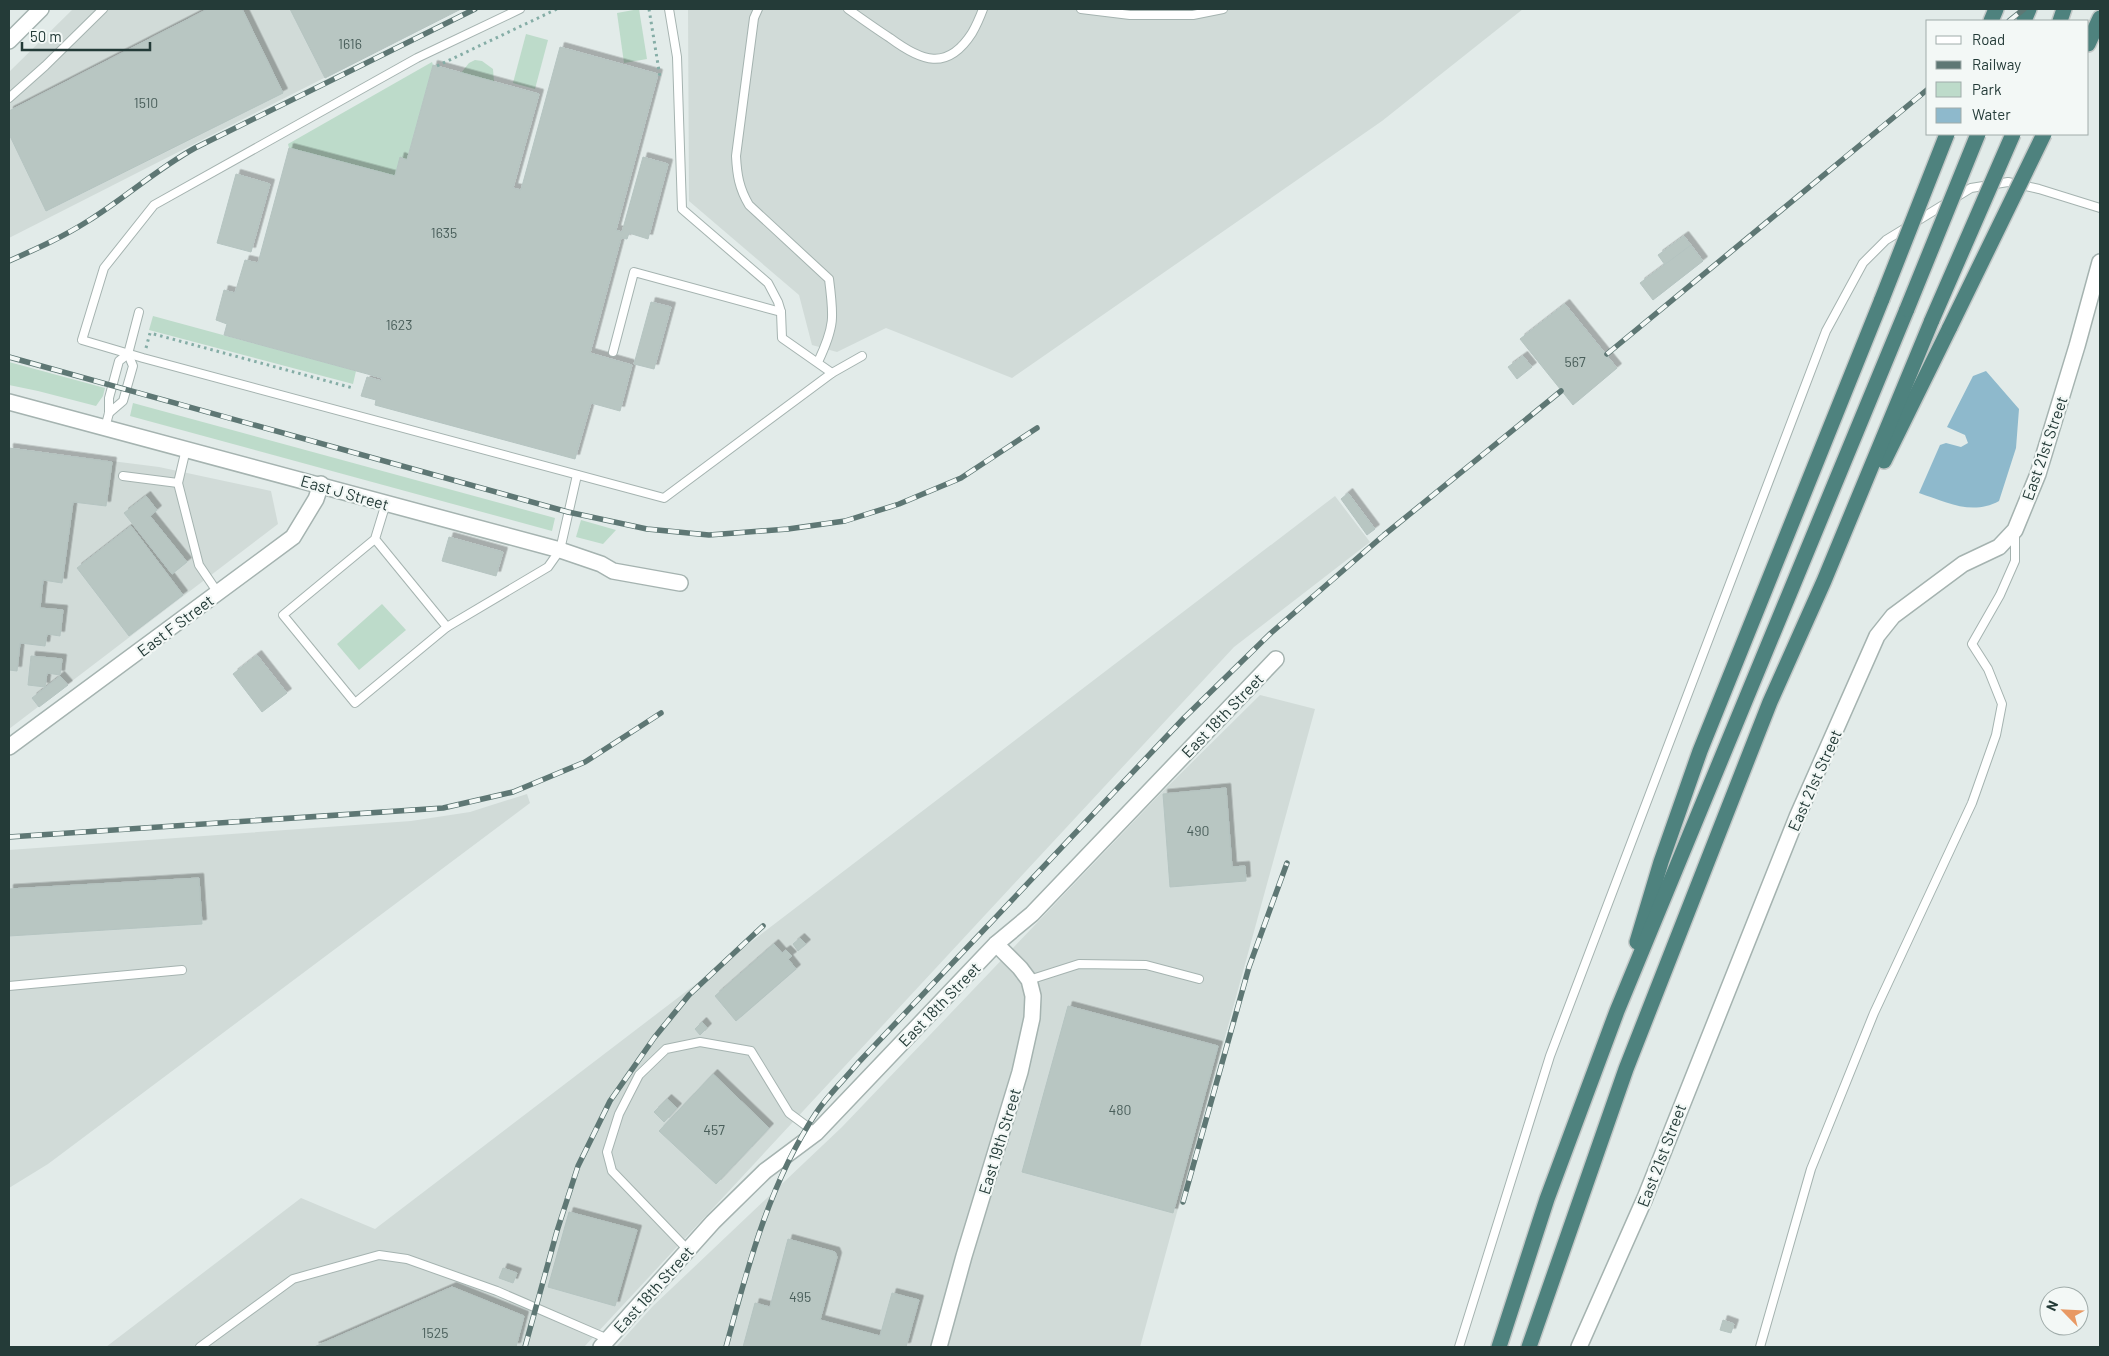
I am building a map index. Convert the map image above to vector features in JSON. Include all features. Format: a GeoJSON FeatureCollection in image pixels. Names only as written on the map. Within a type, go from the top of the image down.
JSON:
{"type":"FeatureCollection","features":[{"type":"Feature","properties":{"kind":"highway"},"geometry":{"type":"LineString","coordinates":[[2089,42],[2100,18]]}},
{"type":"Feature","properties":{"kind":"highway"},"geometry":{"type":"LineString","coordinates":[[1617,1011],[1643,918],[1684,795],[1947,135]]}},
{"type":"Feature","properties":{"kind":"highway"},"geometry":{"type":"LineString","coordinates":[[1499,1347],[1547,1199],[1617,1011],[1978,135]]}},
{"type":"Feature","properties":{"kind":"highway"},"geometry":{"type":"LineString","coordinates":[[1529,1347],[1626,1069],[1770,702],[1824,580],[1932,320],[2013,135]]}},
{"type":"Feature","properties":{"kind":"highway"},"geometry":{"type":"LineString","coordinates":[[1824,580],[2044,135]]}},
{"type":"Feature","properties":{"kind":"street"},"geometry":{"type":"LineString","coordinates":[[9,41],[35,11]]}},
{"type":"Feature","properties":{"kind":"street","name":"East 21st Street"},"geometry":{"type":"LineString","coordinates":[[1579,1347],[1645,1198],[1797,817],[1878,636],[1893,616],[1963,564],[1999,547],[2015,530],[2038,474],[2077,346],[2100,262]]}},
{"type":"Feature","properties":{"kind":"street","name":"East J Street"},"geometry":{"type":"LineString","coordinates":[[9,402],[107,420],[186,449],[560,550],[601,564],[613,571],[680,583]]}},
{"type":"Feature","properties":{"kind":"street","name":"East F Street"},"geometry":{"type":"LineString","coordinates":[[9,747],[293,537],[316,499],[321,484]]}},
{"type":"Feature","properties":{"kind":"street","name":"East 18th Street"},"geometry":{"type":"LineString","coordinates":[[604,1343],[713,1222],[765,1171],[816,1133],[996,944],[1032,914],[1276,659]]}},
{"type":"Feature","properties":{"kind":"street"},"geometry":{"type":"LineString","coordinates":[[996,944],[1029,980]]}},
{"type":"Feature","properties":{"kind":"street","name":"East 19th Street"},"geometry":{"type":"LineString","coordinates":[[939,1347],[964,1256],[1020,1072],[1032,1018],[1034,996],[1029,980]]}},
{"type":"Feature","properties":{"kind":"lane"},"geometry":{"type":"LineString","coordinates":[[9,98],[45,66],[103,9]]}},
{"type":"Feature","properties":{"kind":"lane"},"geometry":{"type":"LineString","coordinates":[[520,9],[417,58],[154,205],[104,268],[82,340],[664,498],[832,373],[862,356]]}},
{"type":"Feature","properties":{"kind":"lane"},"geometry":{"type":"LineString","coordinates":[[669,9],[677,57],[682,209],[768,284],[781,312],[782,338],[832,373]]}},
{"type":"Feature","properties":{"kind":"lane"},"geometry":{"type":"LineString","coordinates":[[758,9],[754,18],[736,156],[737,177],[741,192],[749,205],[829,279],[833,314],[832,328],[818,362]]}},
{"type":"Feature","properties":{"kind":"lane"},"geometry":{"type":"LineString","coordinates":[[848,9],[908,52],[929,60],[940,60],[951,55],[960,47],[972,34],[984,9]]}},
{"type":"Feature","properties":{"kind":"lane"},"geometry":{"type":"LineString","coordinates":[[1081,9],[1130,15],[1193,15],[1223,9]]}},
{"type":"Feature","properties":{"kind":"lane"},"geometry":{"type":"LineString","coordinates":[[1459,1347],[1554,1047],[1826,331],[1863,264],[1886,240],[1972,188],[2008,182],[2039,189],[2100,208]]}},
{"type":"Feature","properties":{"kind":"lane"},"geometry":{"type":"LineString","coordinates":[[613,352],[634,272],[781,312]]}},
{"type":"Feature","properties":{"kind":"lane"},"geometry":{"type":"LineString","coordinates":[[107,420],[123,401],[133,366],[128,354],[139,312]]}},
{"type":"Feature","properties":{"kind":"lane"},"geometry":{"type":"LineString","coordinates":[[107,420],[109,398],[119,361],[128,354]]}},
{"type":"Feature","properties":{"kind":"lane"},"geometry":{"type":"LineString","coordinates":[[186,449],[178,483],[199,565],[218,593]]}},
{"type":"Feature","properties":{"kind":"lane"},"geometry":{"type":"LineString","coordinates":[[386,503],[375,539],[283,615],[355,703],[447,627],[548,567],[560,550],[577,475]]}},
{"type":"Feature","properties":{"kind":"lane"},"geometry":{"type":"LineString","coordinates":[[123,476],[178,483]]}},
{"type":"Feature","properties":{"kind":"lane"},"geometry":{"type":"LineString","coordinates":[[1760,1347],[1811,1170],[1874,1013],[1972,803],[1996,735],[2002,704],[1988,669],[1972,644],[2000,595],[2015,561],[2015,530]]}},
{"type":"Feature","properties":{"kind":"lane"},"geometry":{"type":"LineString","coordinates":[[375,539],[447,627]]}},
{"type":"Feature","properties":{"kind":"lane"},"geometry":{"type":"LineString","coordinates":[[1029,980],[1079,964],[1146,965],[1199,979]]}},
{"type":"Feature","properties":{"kind":"lane"},"geometry":{"type":"LineString","coordinates":[[9,986],[182,970]]}},
{"type":"Feature","properties":{"kind":"lane"},"geometry":{"type":"LineString","coordinates":[[688,1250],[612,1171],[607,1152],[619,1114],[639,1075],[666,1049],[700,1042],[750,1051],[789,1113],[816,1133]]}},
{"type":"Feature","properties":{"kind":"lane"},"geometry":{"type":"LineString","coordinates":[[200,1347],[293,1279],[379,1255],[407,1259],[497,1291],[604,1343]]}},
{"type":"Feature","properties":{"kind":"path"},"geometry":{"type":"LineString","coordinates":[[437,66],[558,9]]}},
{"type":"Feature","properties":{"kind":"path"},"geometry":{"type":"LineString","coordinates":[[649,9],[660,77]]}},
{"type":"Feature","properties":{"kind":"path"},"geometry":{"type":"LineString","coordinates":[[146,349],[150,332],[353,388]]}},
{"type":"Feature","properties":{"kind":"shaded area"},"geometry":{"type":"Polygon","coordinates":[[[73,9],[460,9],[9,238],[9,72],[73,9]]]}},
{"type":"Feature","properties":{"kind":"shaded area"},"geometry":{"type":"Polygon","coordinates":[[[688,9],[1523,9],[1382,121],[1012,378],[886,328],[837,352],[812,345],[799,295],[689,201],[688,9]]]}},
{"type":"Feature","properties":{"kind":"shaded area"},"geometry":{"type":"Polygon","coordinates":[[[9,448],[159,467],[271,491],[278,524],[9,729],[9,448]]]}},
{"type":"Feature","properties":{"kind":"shaded area"},"geometry":{"type":"Polygon","coordinates":[[[1335,496],[1370,542],[1234,647],[584,1347],[106,1347],[301,1198],[375,1229],[1335,496]]]}},
{"type":"Feature","properties":{"kind":"shaded area"},"geometry":{"type":"Polygon","coordinates":[[[1260,695],[1315,709],[1140,1347],[616,1347],[653,1306],[842,1127],[1162,792],[1260,695]]]}},
{"type":"Feature","properties":{"kind":"shaded area"},"geometry":{"type":"Polygon","coordinates":[[[527,794],[530,803],[48,1164],[9,1188],[9,850],[411,821],[470,812],[527,794]]]}},
{"type":"Feature","properties":{"kind":"green space"},"geometry":{"type":"Polygon","coordinates":[[[639,9],[647,59],[624,63],[617,13],[639,9]]]}},
{"type":"Feature","properties":{"kind":"green space"},"geometry":{"type":"Polygon","coordinates":[[[526,34],[548,40],[535,89],[513,83],[526,34]]]}},
{"type":"Feature","properties":{"kind":"green space"},"geometry":{"type":"Polygon","coordinates":[[[475,60],[482,61],[493,69],[494,82],[461,73],[469,63],[475,60]]]}},
{"type":"Feature","properties":{"kind":"green space"},"geometry":{"type":"Polygon","coordinates":[[[432,62],[433,65],[407,160],[400,158],[395,176],[289,148],[288,144],[432,62]]]}},
{"type":"Feature","properties":{"kind":"green space"},"geometry":{"type":"Polygon","coordinates":[[[153,316],[356,371],[353,384],[149,330],[153,316]]]}},
{"type":"Feature","properties":{"kind":"green space"},"geometry":{"type":"Polygon","coordinates":[[[9,362],[105,388],[103,396],[96,406],[9,385],[9,362]]]}},
{"type":"Feature","properties":{"kind":"green space"},"geometry":{"type":"Polygon","coordinates":[[[133,403],[555,518],[552,531],[130,416],[133,403]]]}},
{"type":"Feature","properties":{"kind":"green space"},"geometry":{"type":"Polygon","coordinates":[[[581,520],[616,530],[603,544],[576,537],[581,520]]]}},
{"type":"Feature","properties":{"kind":"green space"},"geometry":{"type":"Polygon","coordinates":[[[382,604],[406,630],[359,670],[337,644],[382,604]]]}},
{"type":"Feature","properties":{"kind":"water"},"geometry":{"type":"Polygon","coordinates":[[[1986,371],[2019,409],[2016,448],[1999,501],[1979,507],[1959,506],[1919,493],[1940,445],[1946,443],[1961,447],[1968,443],[1965,435],[1947,427],[1973,376],[1986,371]]]}},
{"type":"Feature","properties":{"kind":"building"},"geometry":{"type":"Polygon","coordinates":[[[208,9],[242,9],[283,93],[46,211],[9,134],[9,111],[208,9]]]}},
{"type":"Feature","properties":{"kind":"building"},"geometry":{"type":"Polygon","coordinates":[[[290,9],[461,9],[325,78],[290,9]]]}},
{"type":"Feature","properties":{"kind":"building"},"geometry":{"type":"Polygon","coordinates":[[[560,47],[658,74],[616,230],[622,232],[643,157],[668,164],[648,239],[629,233],[627,239],[621,238],[590,353],[632,365],[620,411],[591,403],[575,459],[375,405],[376,400],[361,396],[367,377],[382,381],[382,378],[224,335],[227,324],[216,320],[224,290],[235,293],[245,260],[258,263],[289,148],[395,176],[400,157],[407,160],[433,65],[539,94],[513,188],[521,190],[560,47]]]}},
{"type":"Feature","properties":{"kind":"building"},"geometry":{"type":"Polygon","coordinates":[[[236,174],[270,184],[251,252],[217,243],[236,174]]]}},
{"type":"Feature","properties":{"kind":"building"},"geometry":{"type":"Polygon","coordinates":[[[1684,236],[1691,245],[1665,265],[1658,255],[1684,236]]]}},
{"type":"Feature","properties":{"kind":"building"},"geometry":{"type":"Polygon","coordinates":[[[1691,245],[1703,261],[1653,300],[1640,283],[1691,245]]]}},
{"type":"Feature","properties":{"kind":"building"},"geometry":{"type":"Polygon","coordinates":[[[651,302],[671,307],[654,369],[634,364],[651,302]]]}},
{"type":"Feature","properties":{"kind":"building"},"geometry":{"type":"Polygon","coordinates":[[[1565,304],[1617,368],[1573,405],[1520,339],[1565,304]]]}},
{"type":"Feature","properties":{"kind":"building"},"geometry":{"type":"Polygon","coordinates":[[[1523,356],[1532,367],[1517,379],[1508,367],[1523,356]]]}},
{"type":"Feature","properties":{"kind":"building"},"geometry":{"type":"Polygon","coordinates":[[[9,448],[112,462],[106,506],[73,502],[62,583],[43,580],[40,608],[63,610],[60,636],[47,634],[45,646],[20,643],[17,671],[9,670],[9,448]]]}},
{"type":"Feature","properties":{"kind":"building"},"geometry":{"type":"Polygon","coordinates":[[[1348,493],[1375,529],[1367,535],[1341,499],[1348,493]]]}},
{"type":"Feature","properties":{"kind":"building"},"geometry":{"type":"Polygon","coordinates":[[[146,496],[157,510],[150,516],[187,562],[172,574],[124,513],[146,496]]]}},
{"type":"Feature","properties":{"kind":"building"},"geometry":{"type":"Polygon","coordinates":[[[131,526],[183,595],[129,636],[77,568],[131,526]]]}},
{"type":"Feature","properties":{"kind":"building"},"geometry":{"type":"Polygon","coordinates":[[[449,537],[503,552],[496,576],[442,561],[449,537]]]}},
{"type":"Feature","properties":{"kind":"building"},"geometry":{"type":"Polygon","coordinates":[[[257,655],[287,693],[262,712],[233,674],[257,655]]]}},
{"type":"Feature","properties":{"kind":"building"},"geometry":{"type":"Polygon","coordinates":[[[31,656],[62,659],[60,675],[47,673],[45,687],[28,685],[31,656]]]}},
{"type":"Feature","properties":{"kind":"building"},"geometry":{"type":"Polygon","coordinates":[[[60,676],[68,685],[39,707],[32,698],[60,676]]]}},
{"type":"Feature","properties":{"kind":"building"},"geometry":{"type":"Polygon","coordinates":[[[1226,788],[1232,867],[1245,866],[1246,881],[1170,887],[1163,794],[1226,788]]]}},
{"type":"Feature","properties":{"kind":"building"},"geometry":{"type":"Polygon","coordinates":[[[199,878],[202,924],[9,936],[9,889],[199,878]]]}},
{"type":"Feature","properties":{"kind":"building"},"geometry":{"type":"Polygon","coordinates":[[[800,938],[806,944],[798,951],[793,944],[800,938]]]}},
{"type":"Feature","properties":{"kind":"building"},"geometry":{"type":"Polygon","coordinates":[[[774,944],[782,953],[786,950],[792,956],[788,959],[796,969],[736,1021],[715,996],[774,944]]]}},
{"type":"Feature","properties":{"kind":"building"},"geometry":{"type":"Polygon","coordinates":[[[1068,1006],[1218,1046],[1173,1213],[1022,1172],[1068,1006]]]}},
{"type":"Feature","properties":{"kind":"building"},"geometry":{"type":"Polygon","coordinates":[[[702,1022],[707,1028],[700,1035],[695,1029],[702,1022]]]}},
{"type":"Feature","properties":{"kind":"building"},"geometry":{"type":"Polygon","coordinates":[[[713,1074],[769,1128],[716,1184],[659,1131],[713,1074]]]}},
{"type":"Feature","properties":{"kind":"building"},"geometry":{"type":"Polygon","coordinates":[[[667,1099],[677,1108],[664,1122],[654,1112],[667,1099]]]}},
{"type":"Feature","properties":{"kind":"building"},"geometry":{"type":"Polygon","coordinates":[[[569,1212],[637,1230],[615,1306],[548,1287],[569,1212]]]}},
{"type":"Feature","properties":{"kind":"building"},"geometry":{"type":"Polygon","coordinates":[[[788,1239],[835,1252],[837,1257],[820,1320],[880,1336],[892,1293],[919,1300],[906,1347],[743,1347],[755,1303],[770,1307],[788,1239]]]}},
{"type":"Feature","properties":{"kind":"building"},"geometry":{"type":"Polygon","coordinates":[[[503,1268],[517,1273],[513,1283],[499,1278],[503,1268]]]}},
{"type":"Feature","properties":{"kind":"building"},"geometry":{"type":"Polygon","coordinates":[[[452,1287],[524,1316],[516,1347],[314,1347],[452,1287]]]}},
{"type":"Feature","properties":{"kind":"building"},"geometry":{"type":"Polygon","coordinates":[[[1723,1320],[1734,1324],[1731,1333],[1720,1330],[1723,1320]]]}},
{"type":"Feature","properties":{"kind":"railway"},"geometry":{"type":"LineString","coordinates":[[9,261],[79,227],[167,165],[195,148],[475,9]]}},
{"type":"Feature","properties":{"kind":"railway"},"geometry":{"type":"LineString","coordinates":[[2010,20],[2024,9]]}},
{"type":"Feature","properties":{"kind":"railway"},"geometry":{"type":"LineString","coordinates":[[1607,354],[1926,91]]}},
{"type":"Feature","properties":{"kind":"railway"},"geometry":{"type":"LineString","coordinates":[[9,357],[568,512],[647,529],[709,535],[788,529],[845,521],[899,504],[961,478],[1037,428]]}},
{"type":"Feature","properties":{"kind":"railway"},"geometry":{"type":"LineString","coordinates":[[726,1347],[752,1256],[773,1197],[785,1168],[800,1140],[816,1113],[831,1093],[1184,718],[1271,633],[1384,535],[1561,391]]}},
{"type":"Feature","properties":{"kind":"railway"},"geometry":{"type":"LineString","coordinates":[[9,837],[443,808],[513,792],[585,762],[661,713]]}},
{"type":"Feature","properties":{"kind":"railway"},"geometry":{"type":"LineString","coordinates":[[1183,1202],[1249,967],[1287,863]]}},
{"type":"Feature","properties":{"kind":"railway"},"geometry":{"type":"LineString","coordinates":[[525,1347],[557,1231],[578,1166],[610,1101],[654,1038],[689,995],[763,926]]}}]}
